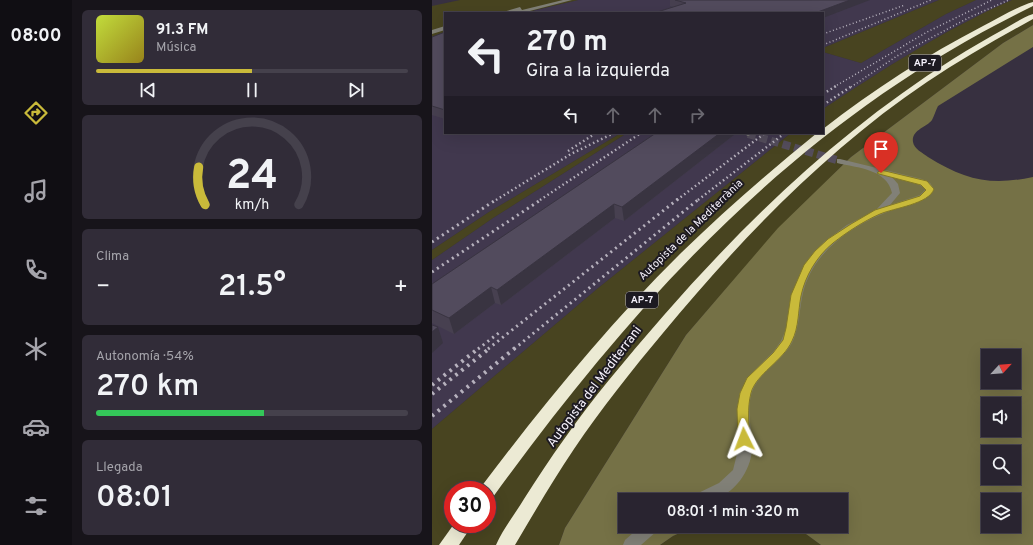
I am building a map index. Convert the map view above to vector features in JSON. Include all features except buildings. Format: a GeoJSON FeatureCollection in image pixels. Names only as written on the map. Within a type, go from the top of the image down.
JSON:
{"type":"FeatureCollection","features":[{"type":"Feature","properties":{"kind":"highway","name":"Autopista de la Mediterrània"},"geometry":{"type":"LineString","coordinates":[[824,132],[876,94],[929,60],[977,32],[1033,4]]}},
{"type":"Feature","properties":{"kind":"highway","name":"Autopista del Mediterrani"},"geometry":{"type":"LineString","coordinates":[[505,545],[568,446],[604,398],[670,316],[738,240],[818,163],[900,98],[965,54],[1033,16]]}},
{"type":"Feature","properties":{"kind":"highway","name":"Autopista de la Mediterrània"},"geometry":{"type":"LineString","coordinates":[[495,481],[558,398],[655,286],[732,210],[771,175],[822,134]]}},
{"type":"Feature","properties":{"kind":"highway"},"geometry":{"type":"LineString","coordinates":[[448,545],[457,533]]}},
{"type":"Feature","properties":{"kind":"street"},"geometry":{"type":"LineString","coordinates":[[507,12],[557,0]]}},
{"type":"Feature","properties":{"kind":"street"},"geometry":{"type":"LineString","coordinates":[[519,12],[569,0]]}},
{"type":"Feature","properties":{"kind":"street"},"geometry":{"type":"LineString","coordinates":[[432,33],[444,30]]}},
{"type":"Feature","properties":{"kind":"street"},"geometry":{"type":"LineString","coordinates":[[710,493],[725,486],[737,475],[745,450],[742,428],[746,393],[751,381],[777,355],[787,341],[791,328],[796,295],[807,267],[831,240],[878,212],[923,197],[930,189],[927,185],[920,181],[881,173],[840,161]]}},
{"type":"Feature","properties":{"kind":"street"},"geometry":{"type":"LineString","coordinates":[[878,212],[896,193],[894,184],[881,173]]}},
{"type":"Feature","properties":{"kind":"street"},"geometry":{"type":"LineString","coordinates":[[630,545],[644,533]]}},
{"type":"Feature","properties":{"kind":"shaded area"},"geometry":{"type":"Polygon","coordinates":[[[460,0],[578,0],[527,12],[444,12],[444,34],[432,37],[432,6],[460,0]]]}},
{"type":"Feature","properties":{"kind":"shaded area"},"geometry":{"type":"Polygon","coordinates":[[[578,0],[939,0],[824,48],[824,12],[527,12],[578,0]]]}},
{"type":"Feature","properties":{"kind":"shaded area"},"geometry":{"type":"Polygon","coordinates":[[[939,0],[976,0],[946,14],[861,63],[824,52],[824,48],[939,0]]]}},
{"type":"Feature","properties":{"kind":"shaded area"},"geometry":{"type":"Polygon","coordinates":[[[976,0],[1012,0],[952,29],[891,65],[824,108],[824,52],[861,63],[946,14],[976,0]]]}},
{"type":"Feature","properties":{"kind":"shaded area"},"geometry":{"type":"Polygon","coordinates":[[[1012,0],[1033,0],[1033,25],[1003,43],[851,157],[778,229],[686,335],[565,528],[559,545],[432,545],[432,429],[597,289],[790,134],[824,134],[824,108],[915,50],[987,11],[1012,0]]]}},
{"type":"Feature","properties":{"kind":"shaded area"},"geometry":{"type":"Polygon","coordinates":[[[1033,25],[1033,47],[938,106],[932,120],[914,134],[913,142],[917,149],[928,157],[941,165],[966,176],[991,181],[1018,180],[1033,177],[1033,545],[821,545],[805,533],[848,533],[848,493],[618,493],[618,533],[680,533],[660,545],[559,545],[565,528],[686,335],[778,228],[851,157],[1003,43],[1033,25]]]}},
{"type":"Feature","properties":{"kind":"shaded area"},"geometry":{"type":"Polygon","coordinates":[[[444,34],[444,134],[619,134],[489,212],[432,250],[432,37],[444,34]]]}},
{"type":"Feature","properties":{"kind":"shaded area"},"geometry":{"type":"Polygon","coordinates":[[[619,134],[625,134],[493,218],[432,260],[432,250],[489,212],[619,134]]]}},
{"type":"Feature","properties":{"kind":"shaded area"},"geometry":{"type":"Polygon","coordinates":[[[625,134],[790,134],[597,289],[432,429],[432,260],[493,218],[625,134]]]}},
{"type":"Feature","properties":{"kind":"shaded area"},"geometry":{"type":"Polygon","coordinates":[[[680,533],[805,533],[821,545],[660,545],[680,533]]]}},
{"type":"Feature","properties":{"kind":"tunnel"},"geometry":{"type":"LineString","coordinates":[[748,134],[840,161]]}},
{"type":"Feature","properties":{"kind":"railway"},"geometry":{"type":"LineString","coordinates":[[824,45],[931,0]]}},
{"type":"Feature","properties":{"kind":"railway"},"geometry":{"type":"LineString","coordinates":[[834,87],[927,32],[992,0]]}},
{"type":"Feature","properties":{"kind":"railway"},"geometry":{"type":"LineString","coordinates":[[851,87],[897,56],[970,17],[1009,0]]}},
{"type":"Feature","properties":{"kind":"railway"},"geometry":{"type":"LineString","coordinates":[[824,34],[905,5]]}},
{"type":"Feature","properties":{"kind":"railway"},"geometry":{"type":"LineString","coordinates":[[824,93],[836,86]]}},
{"type":"Feature","properties":{"kind":"railway"},"geometry":{"type":"LineString","coordinates":[[824,104],[852,86]]}},
{"type":"Feature","properties":{"kind":"railway"},"geometry":{"type":"LineString","coordinates":[[568,151],[594,134]]}},
{"type":"Feature","properties":{"kind":"railway"},"geometry":{"type":"LineString","coordinates":[[496,200],[571,154],[612,134]]}},
{"type":"Feature","properties":{"kind":"railway"},"geometry":{"type":"LineString","coordinates":[[540,200],[639,134]]}},
{"type":"Feature","properties":{"kind":"railway"},"geometry":{"type":"LineString","coordinates":[[677,200],[764,134]]}},
{"type":"Feature","properties":{"kind":"railway"},"geometry":{"type":"LineString","coordinates":[[698,200],[784,134]]}},
{"type":"Feature","properties":{"kind":"railway"},"geometry":{"type":"LineString","coordinates":[[432,242],[497,199]]}},
{"type":"Feature","properties":{"kind":"railway"},"geometry":{"type":"LineString","coordinates":[[432,272],[542,199]]}},
{"type":"Feature","properties":{"kind":"railway"},"geometry":{"type":"LineString","coordinates":[[488,349],[678,199]]}},
{"type":"Feature","properties":{"kind":"railway"},"geometry":{"type":"LineString","coordinates":[[514,349],[699,199]]}},
{"type":"Feature","properties":{"kind":"railway"},"geometry":{"type":"LineString","coordinates":[[478,349],[500,332]]}},
{"type":"Feature","properties":{"kind":"railway"},"geometry":{"type":"LineString","coordinates":[[432,385],[479,348]]}},
{"type":"Feature","properties":{"kind":"railway"},"geometry":{"type":"LineString","coordinates":[[432,394],[490,348]]}},
{"type":"Feature","properties":{"kind":"railway"},"geometry":{"type":"LineString","coordinates":[[432,416],[515,348]]}},
{"type":"Feature","properties":{"kind":"route"},"geometry":{"type":"LineString","coordinates":[[744,439],[742,428],[746,393],[751,381],[760,370],[777,355],[787,341],[791,328],[796,295],[807,267],[831,240],[866,218],[878,212],[923,197],[929,192],[930,189],[924,183],[881,173]]}}]}
